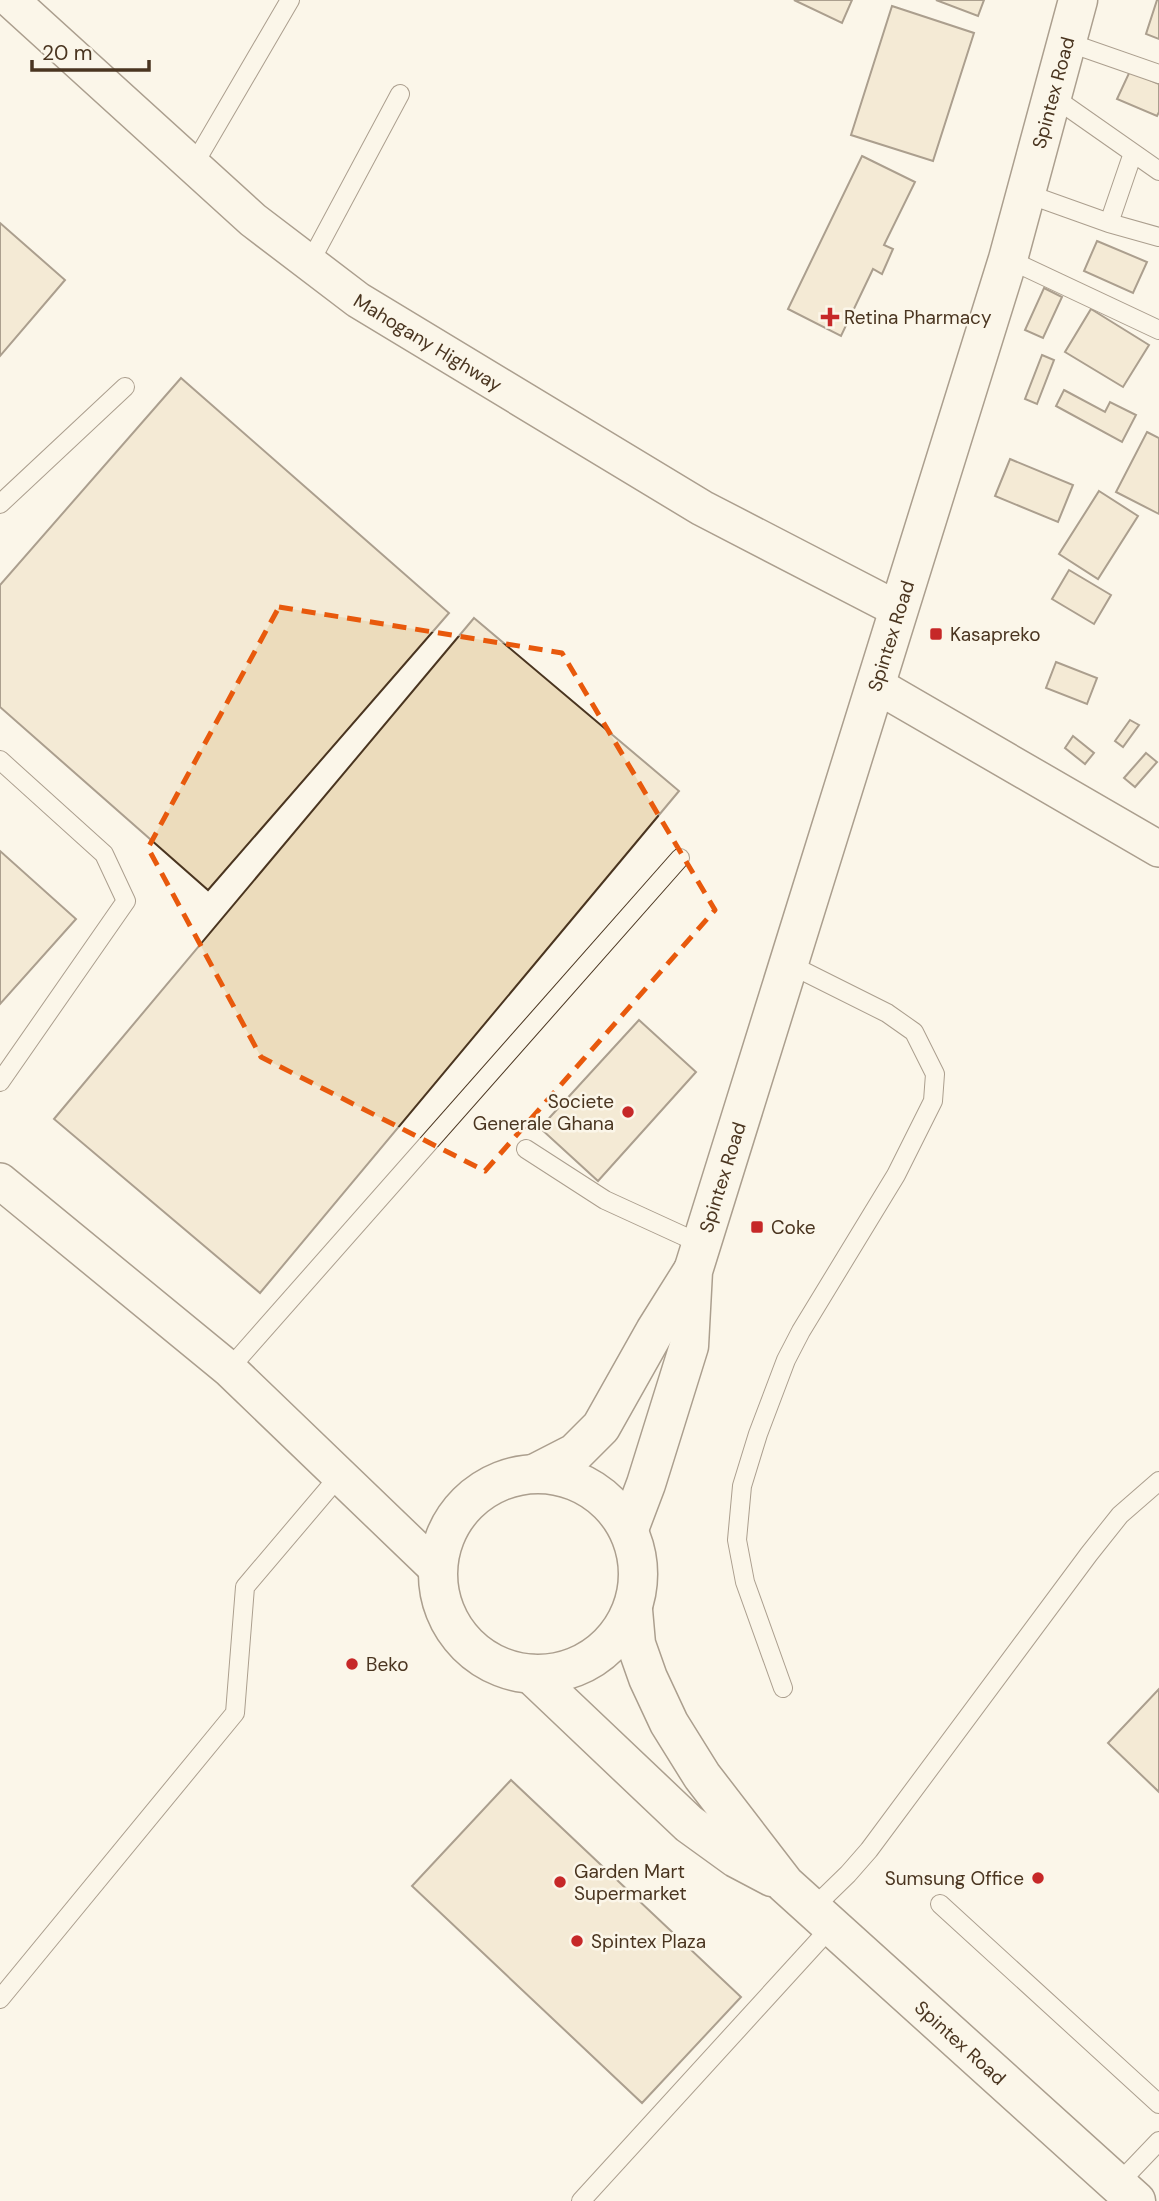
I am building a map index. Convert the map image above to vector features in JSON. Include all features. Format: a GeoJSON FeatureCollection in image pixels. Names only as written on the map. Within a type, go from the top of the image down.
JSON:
{"type":"FeatureCollection","features":[{"type":"Feature","properties":{"kind":"main road","name":"Spintex Road"},"geometry":{"type":"LineString","coordinates":[[629,1529],[646,1484],[689,1346],[697,1258],[1008,259],[1078,0]]}},
{"type":"Feature","properties":{"kind":"main road","name":"Spintex Road"},"geometry":{"type":"LineString","coordinates":[[536,1473],[575,1452],[601,1427],[697,1258]]}},
{"type":"Feature","properties":{"kind":"main road"},"geometry":{"type":"LineString","coordinates":[[536,1473],[573,1479],[606,1499],[629,1529],[637,1556],[638,1583],[633,1610],[609,1646],[574,1669],[531,1674],[494,1664],[464,1641],[443,1608],[437,1569],[446,1533],[467,1501],[499,1480],[536,1473]]}},
{"type":"Feature","properties":{"kind":"main road","name":"Spintex Road"},"geometry":{"type":"LineString","coordinates":[[633,1610],[636,1644],[669,1723],[702,1776],[810,1906],[1127,2193]]}},
{"type":"Feature","properties":{"kind":"main road","name":"Spintex Road"},"geometry":{"type":"LineString","coordinates":[[531,1674],[689,1824],[810,1906]]}},
{"type":"Feature","properties":{"kind":"street","name":"Mahogany Highway"},"geometry":{"type":"LineString","coordinates":[[10,0],[253,220],[358,300],[692,502],[900,610]]}},
{"type":"Feature","properties":{"kind":"street"},"geometry":{"type":"LineString","coordinates":[[876,685],[1159,849]]}},
{"type":"Feature","properties":{"kind":"street"},"geometry":{"type":"LineString","coordinates":[[2,1187],[229,1369],[437,1569]]}},
{"type":"Feature","properties":{"kind":"lane"},"geometry":{"type":"LineString","coordinates":[[193,166],[290,0]]}},
{"type":"Feature","properties":{"kind":"lane"},"geometry":{"type":"LineString","coordinates":[[1067,42],[1159,74]]}},
{"type":"Feature","properties":{"kind":"lane"},"geometry":{"type":"LineString","coordinates":[[309,264],[400,94]]}},
{"type":"Feature","properties":{"kind":"lane"},"geometry":{"type":"LineString","coordinates":[[1052,96],[1159,171]]}},
{"type":"Feature","properties":{"kind":"lane"},"geometry":{"type":"LineString","coordinates":[[1109,223],[1133,153]]}},
{"type":"Feature","properties":{"kind":"lane"},"geometry":{"type":"LineString","coordinates":[[1025,193],[1109,223],[1159,237]]}},
{"type":"Feature","properties":{"kind":"lane"},"geometry":{"type":"LineString","coordinates":[[1008,259],[1159,330]]}},
{"type":"Feature","properties":{"kind":"lane"},"geometry":{"type":"LineString","coordinates":[[0,504],[125,387]]}},
{"type":"Feature","properties":{"kind":"lane"},"geometry":{"type":"LineString","coordinates":[[0,760],[104,854],[125,901],[0,1082]]}},
{"type":"Feature","properties":{"kind":"lane"},"geometry":{"type":"LineString","coordinates":[[229,1369],[680,858]]}},
{"type":"Feature","properties":{"kind":"lane"},"geometry":{"type":"LineString","coordinates":[[783,1688],[745,1582],[737,1540],[742,1486],[786,1360],[896,1175],[933,1101],[934,1074],[914,1032],[887,1013],[789,964]]}},
{"type":"Feature","properties":{"kind":"lane"},"geometry":{"type":"LineString","coordinates":[[526,1149],[697,1258]]}},
{"type":"Feature","properties":{"kind":"lane"},"geometry":{"type":"LineString","coordinates":[[0,1999],[235,1713],[245,1587],[340,1475]]}},
{"type":"Feature","properties":{"kind":"lane"},"geometry":{"type":"LineString","coordinates":[[582,2201],[810,1906],[849,1874],[869,1850],[1088,1554],[1120,1515],[1159,1481]]}},
{"type":"Feature","properties":{"kind":"lane"},"geometry":{"type":"LineString","coordinates":[[940,1904],[1159,2104]]}},
{"type":"Feature","properties":{"kind":"lane"},"geometry":{"type":"LineString","coordinates":[[1127,2193],[1159,2141]]}},
{"type":"Feature","properties":{"kind":"highlighted area"},"geometry":{"type":"Polygon","coordinates":[[[279,607],[562,653],[715,910],[485,1171],[261,1057],[148,848],[279,607]]]}},
{"type":"Feature","properties":{"kind":"building"},"geometry":{"type":"Polygon","coordinates":[[[794,0],[852,0],[842,23],[794,0]]]}},
{"type":"Feature","properties":{"kind":"building"},"geometry":{"type":"Polygon","coordinates":[[[936,0],[984,0],[978,16],[936,0]]]}},
{"type":"Feature","properties":{"kind":"building"},"geometry":{"type":"Polygon","coordinates":[[[1159,0],[1159,39],[1146,34],[1159,0]]]}},
{"type":"Feature","properties":{"kind":"building"},"geometry":{"type":"Polygon","coordinates":[[[892,6],[974,33],[933,161],[851,135],[892,6]]]}},
{"type":"Feature","properties":{"kind":"building"},"geometry":{"type":"Polygon","coordinates":[[[1130,71],[1159,84],[1157,116],[1117,99],[1130,71]]]}},
{"type":"Feature","properties":{"kind":"building"},"geometry":{"type":"Polygon","coordinates":[[[862,156],[915,182],[884,245],[893,249],[882,274],[873,269],[841,336],[788,309],[862,156]]]}},
{"type":"Feature","properties":{"kind":"building"},"geometry":{"type":"Polygon","coordinates":[[[0,223],[65,280],[0,356],[0,223]]]}},
{"type":"Feature","properties":{"kind":"building"},"geometry":{"type":"Polygon","coordinates":[[[1097,241],[1147,262],[1133,293],[1084,271],[1097,241]]]}},
{"type":"Feature","properties":{"kind":"building"},"geometry":{"type":"Polygon","coordinates":[[[1044,288],[1062,297],[1043,338],[1025,330],[1044,288]]]}},
{"type":"Feature","properties":{"kind":"building"},"geometry":{"type":"Polygon","coordinates":[[[1091,309],[1149,345],[1123,387],[1065,352],[1091,309]]]}},
{"type":"Feature","properties":{"kind":"building"},"geometry":{"type":"Polygon","coordinates":[[[1042,355],[1054,360],[1037,404],[1025,399],[1042,355]]]}},
{"type":"Feature","properties":{"kind":"building"},"geometry":{"type":"Polygon","coordinates":[[[181,378],[449,613],[208,890],[0,707],[0,585],[181,378]]]}},
{"type":"Feature","properties":{"kind":"building"},"geometry":{"type":"Polygon","coordinates":[[[1064,390],[1105,412],[1110,402],[1136,415],[1122,442],[1056,406],[1064,390]]]}},
{"type":"Feature","properties":{"kind":"building"},"geometry":{"type":"Polygon","coordinates":[[[1147,432],[1159,438],[1159,514],[1116,492],[1147,432]]]}},
{"type":"Feature","properties":{"kind":"building"},"geometry":{"type":"Polygon","coordinates":[[[1010,459],[1073,485],[1058,522],[995,496],[1010,459]]]}},
{"type":"Feature","properties":{"kind":"building"},"geometry":{"type":"Polygon","coordinates":[[[1099,491],[1138,516],[1098,579],[1059,554],[1099,491]]]}},
{"type":"Feature","properties":{"kind":"building"},"geometry":{"type":"Polygon","coordinates":[[[1069,570],[1111,595],[1094,624],[1052,599],[1069,570]]]}},
{"type":"Feature","properties":{"kind":"building"},"geometry":{"type":"Polygon","coordinates":[[[474,618],[679,791],[260,1293],[54,1119],[474,618]]]}},
{"type":"Feature","properties":{"kind":"building"},"geometry":{"type":"Polygon","coordinates":[[[1056,662],[1097,678],[1087,704],[1046,688],[1056,662]]]}},
{"type":"Feature","properties":{"kind":"building"},"geometry":{"type":"Polygon","coordinates":[[[1130,720],[1139,725],[1123,747],[1115,741],[1130,720]]]}},
{"type":"Feature","properties":{"kind":"building"},"geometry":{"type":"Polygon","coordinates":[[[1073,736],[1094,753],[1085,764],[1065,748],[1073,736]]]}},
{"type":"Feature","properties":{"kind":"building"},"geometry":{"type":"Polygon","coordinates":[[[1146,753],[1157,762],[1135,787],[1124,778],[1146,753]]]}},
{"type":"Feature","properties":{"kind":"building"},"geometry":{"type":"Polygon","coordinates":[[[0,851],[76,919],[0,1004],[0,851]]]}},
{"type":"Feature","properties":{"kind":"building"},"geometry":{"type":"Polygon","coordinates":[[[639,1020],[696,1072],[598,1181],[540,1128],[639,1020]]]}},
{"type":"Feature","properties":{"kind":"building"},"geometry":{"type":"Polygon","coordinates":[[[1159,1689],[1159,1792],[1108,1743],[1159,1689]]]}},
{"type":"Feature","properties":{"kind":"building","name":"Spintex Plaza"},"geometry":{"type":"Polygon","coordinates":[[[511,1780],[741,1997],[642,2103],[412,1886],[511,1780]]]}},
{"type":"Feature","properties":{"kind":"place","name":"Retina Pharmacy"},"geometry":{"type":"Point","coordinates":[830,317]}},
{"type":"Feature","properties":{"kind":"place","name":"Kasapreko"},"geometry":{"type":"Point","coordinates":[936,634]}},
{"type":"Feature","properties":{"kind":"place","name":"Societe Generale Ghana"},"geometry":{"type":"Point","coordinates":[628,1112]}},
{"type":"Feature","properties":{"kind":"place","name":"Coke"},"geometry":{"type":"Point","coordinates":[757,1227]}},
{"type":"Feature","properties":{"kind":"place","name":"Beko"},"geometry":{"type":"Point","coordinates":[352,1664]}},
{"type":"Feature","properties":{"kind":"place","name":"Sumsung Office"},"geometry":{"type":"Point","coordinates":[1038,1878]}},
{"type":"Feature","properties":{"kind":"place","name":"Garden Mart Supermarket"},"geometry":{"type":"Point","coordinates":[560,1882]}},
{"type":"Feature","properties":{"kind":"place","name":"Spintex Plaza"},"geometry":{"type":"Point","coordinates":[577,1941]}}]}
